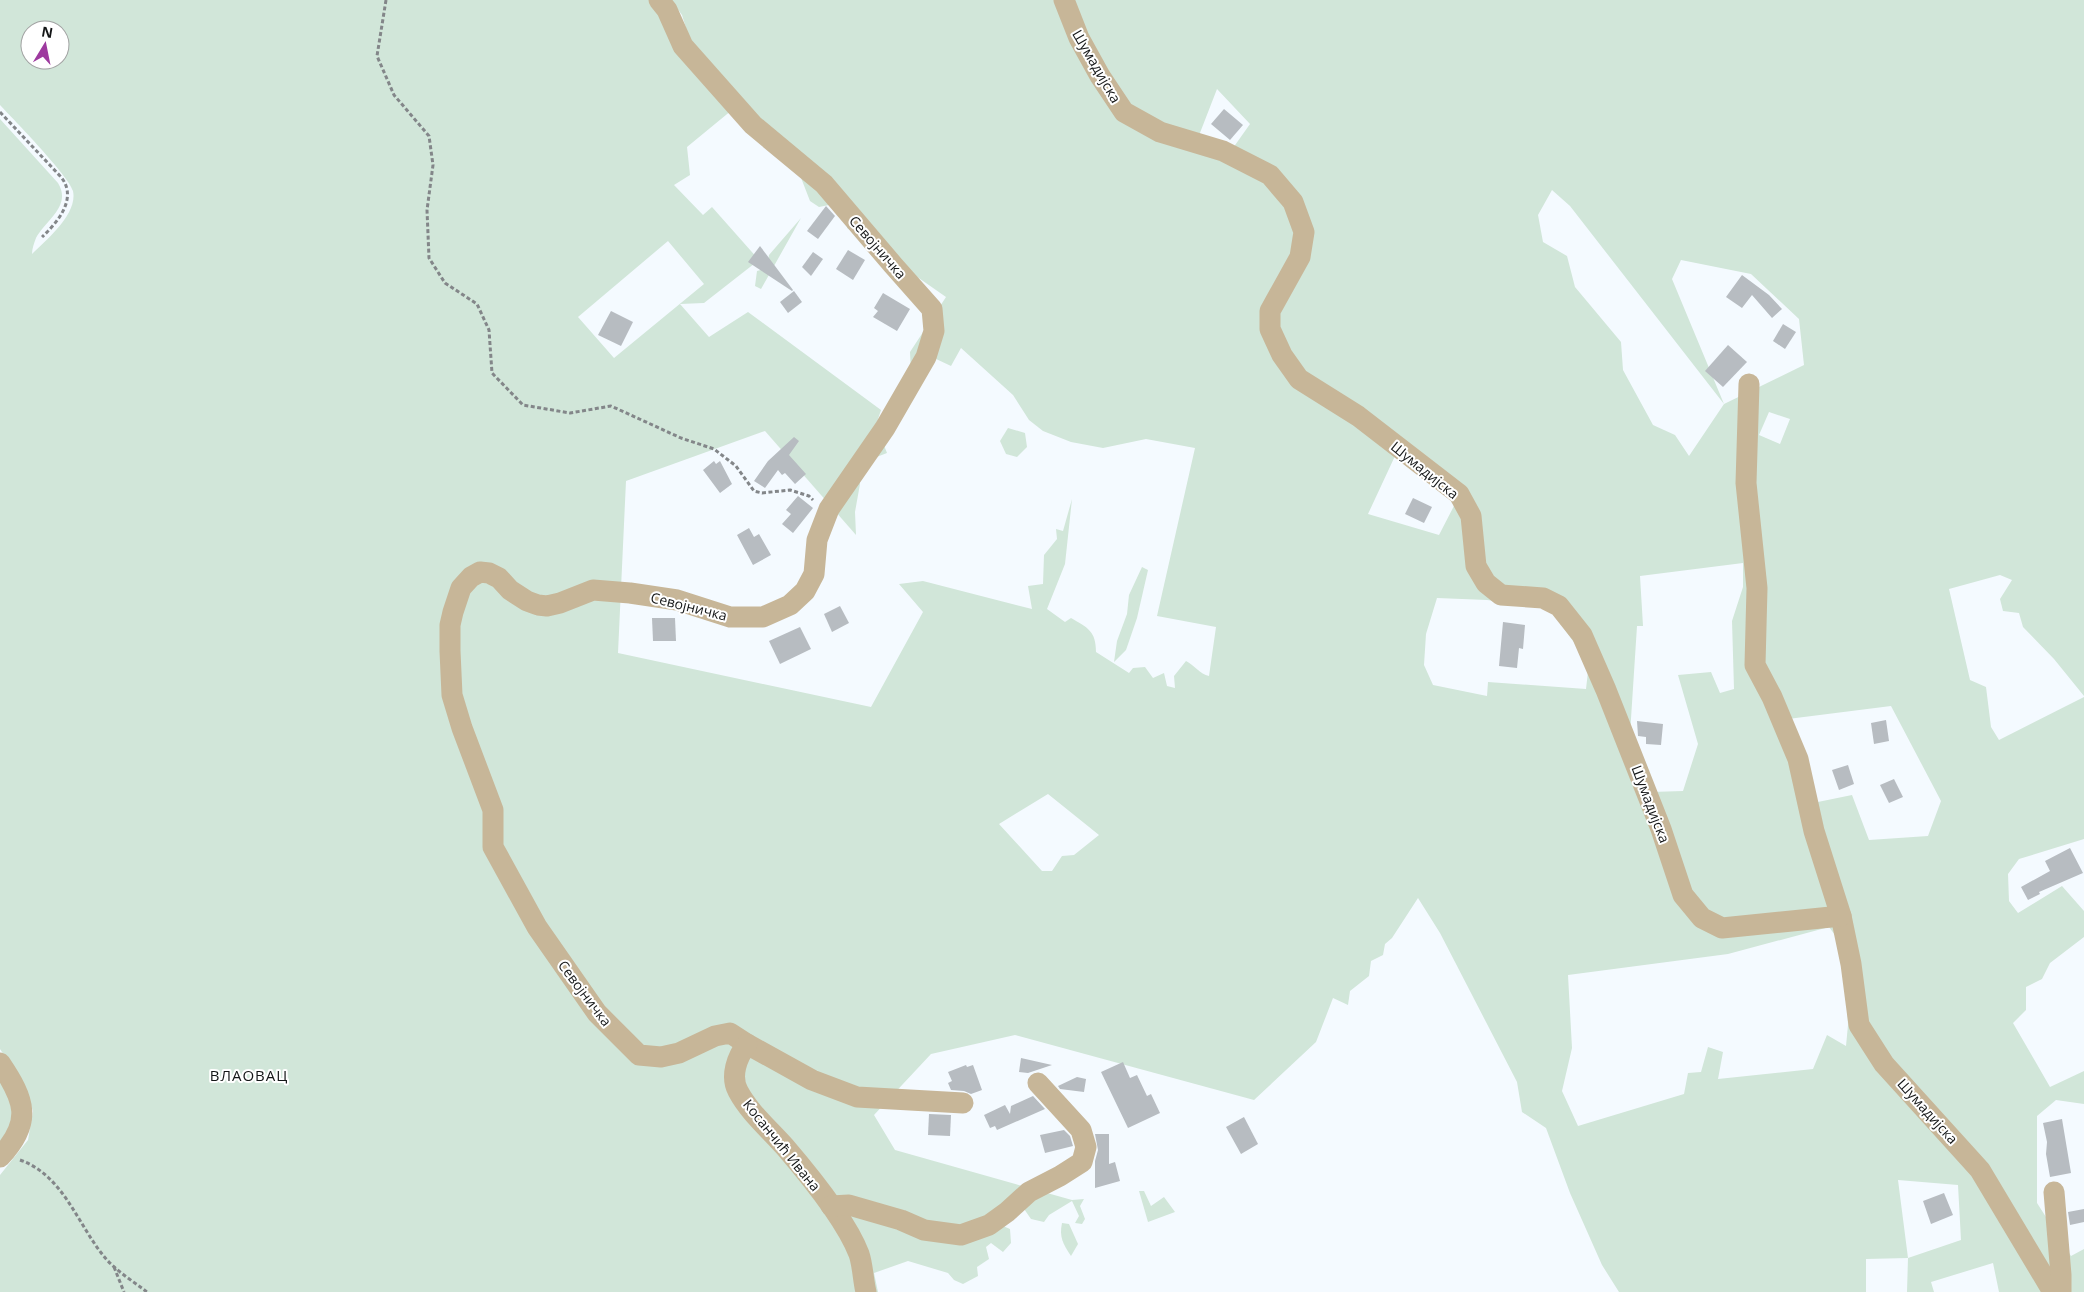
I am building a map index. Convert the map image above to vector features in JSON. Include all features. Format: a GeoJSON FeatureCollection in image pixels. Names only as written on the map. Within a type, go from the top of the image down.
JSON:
{"type":"FeatureCollection","features":[{"type":"Feature","properties":{"kind":"street","name":"Севојничка"},"geometry":{"type":"LineString","coordinates":[[659,0],[667,10],[683,46],[753,125],[824,184],[932,308],[934,331],[926,357],[885,428],[829,509],[817,540],[814,574],[805,591],[790,605],[763,617],[730,617],[677,600],[593,590],[547,606],[527,601],[510,590],[499,578],[490,573],[480,572],[471,577],[461,588],[450,625],[452,695],[462,728],[493,810],[493,846],[537,927],[597,1013],[639,1054],[661,1057],[679,1053],[715,1036],[730,1033],[747,1044]]}},
{"type":"Feature","properties":{"kind":"street","name":"Шумадијска"},"geometry":{"type":"LineString","coordinates":[[1064,0],[1079,38],[1100,76],[1124,112],[1160,132],[1223,151],[1270,175],[1293,202],[1304,232],[1300,257],[1270,310],[1270,329],[1282,355],[1299,379],[1358,416],[1459,494],[1471,516],[1476,566],[1486,583],[1501,595],[1543,598],[1559,606],[1582,635],[1661,829],[1683,895],[1702,918],[1722,928],[1841,916]]}},
{"type":"Feature","properties":{"kind":"street","name":"Шумадијска"},"geometry":{"type":"LineString","coordinates":[[1749,384],[1746,483],[1757,588],[1755,665],[1772,697],[1798,760],[1814,831],[1841,916],[1851,964],[1859,1025],[1884,1064],[1980,1170],[2054,1292]]}},
{"type":"Feature","properties":{"kind":"street"},"geometry":{"type":"LineString","coordinates":[[747,1044],[812,1080],[857,1097],[963,1103]]}},
{"type":"Feature","properties":{"kind":"street","name":"Косанчић Ивана"},"geometry":{"type":"LineString","coordinates":[[747,1044],[740,1053],[735,1069],[737,1089],[750,1109],[785,1148],[831,1206],[859,1254],[866,1292]]}},
{"type":"Feature","properties":{"kind":"street"},"geometry":{"type":"LineString","coordinates":[[0,1063],[19,1095],[22,1115],[18,1135],[1,1156]]}},
{"type":"Feature","properties":{"kind":"street"},"geometry":{"type":"LineString","coordinates":[[831,1206],[849,1205],[901,1220],[924,1230],[961,1235],[988,1225],[1007,1212],[1029,1192],[1082,1162],[1086,1147],[1081,1130],[1038,1083]]}},
{"type":"Feature","properties":{"kind":"street"},"geometry":{"type":"LineString","coordinates":[[2054,1192],[2061,1292]]}},
{"type":"Feature","properties":{"kind":"path"},"geometry":{"type":"LineString","coordinates":[[386,0],[377,56],[394,95],[429,136],[433,165],[427,210],[429,258],[445,283],[477,304],[489,330],[492,373],[523,405],[570,413],[611,406],[681,438],[714,449],[736,466],[754,491],[762,493],[790,490],[810,496],[820,509],[823,525]]}},
{"type":"Feature","properties":{"kind":"path"},"geometry":{"type":"LineString","coordinates":[[0,112],[61,177],[68,188],[68,198],[64,210],[57,221],[42,237]]}},
{"type":"Feature","properties":{"kind":"path"},"geometry":{"type":"LineString","coordinates":[[1,1156],[28,1163],[44,1172],[56,1185],[108,1261],[147,1292]]}},
{"type":"Feature","properties":{"kind":"path"},"geometry":{"type":"LineString","coordinates":[[113,1265],[124,1292]]}},
{"type":"Feature","properties":{"kind":"green space"},"geometry":{"type":"Polygon","coordinates":[[[0,0],[649,0],[691,44],[682,15],[671,0],[2084,0],[2084,696],[2054,659],[2023,627],[2019,613],[2003,611],[2000,599],[2012,580],[2000,575],[1949,589],[1970,680],[1986,687],[1991,727],[1999,740],[2084,697],[2084,839],[2019,859],[2008,874],[2009,901],[2018,913],[2062,886],[2084,911],[2084,937],[2050,963],[2042,979],[2026,987],[2026,1010],[2013,1023],[2050,1087],[2084,1071],[2084,1104],[2056,1100],[2037,1116],[2037,1203],[2071,1256],[2084,1249],[2084,1292],[1999,1292],[1993,1263],[1931,1282],[1934,1292],[1907,1292],[1908,1258],[1866,1259],[1866,1292],[1619,1292],[1602,1265],[1570,1193],[1546,1128],[1522,1112],[1517,1082],[1440,933],[1418,898],[1392,938],[1385,944],[1383,955],[1371,961],[1369,976],[1350,991],[1348,1005],[1333,998],[1316,1042],[1254,1100],[1015,1035],[931,1054],[874,1115],[895,1150],[1072,1200],[1084,1199],[1080,1206],[1085,1219],[1082,1224],[1075,1223],[1079,1216],[1072,1201],[1049,1215],[1044,1222],[1031,1219],[1022,1206],[1003,1226],[1010,1229],[1011,1243],[1003,1252],[991,1243],[986,1247],[989,1259],[977,1267],[978,1276],[963,1284],[954,1280],[948,1273],[908,1261],[874,1273],[878,1292],[0,1292],[0,1175],[28,1140],[33,1111],[25,1087],[0,1049],[0,119],[58,183],[61,191],[62,199],[60,206],[40,231],[33,246],[32,254],[60,226],[71,209],[73,200],[73,191],[69,184],[40,148],[0,105],[0,0]],[[1217,89],[1198,138],[1233,148],[1250,124],[1217,89]],[[732,110],[687,147],[690,175],[674,185],[703,215],[712,207],[759,260],[704,303],[680,304],[709,337],[748,312],[881,410],[876,425],[887,453],[874,458],[858,476],[860,484],[855,512],[856,535],[765,431],[626,481],[618,653],[871,707],[923,612],[899,584],[923,581],[1032,609],[1028,586],[1043,584],[1044,555],[1057,539],[1056,529],[1063,531],[1072,499],[1065,564],[1047,609],[1065,622],[1071,618],[1090,631],[1096,645],[1096,652],[1129,673],[1133,668],[1145,667],[1153,678],[1164,673],[1167,686],[1175,688],[1174,676],[1186,661],[1209,676],[1216,627],[1157,616],[1195,448],[1146,439],[1103,448],[1071,442],[1043,431],[1029,420],[1013,395],[961,348],[951,366],[934,358],[911,372],[910,352],[946,297],[847,228],[849,201],[819,207],[810,201],[798,170],[732,110]],[[1552,190],[1538,215],[1543,242],[1567,256],[1575,287],[1621,342],[1623,370],[1653,425],[1675,435],[1689,456],[1724,404],[1570,206],[1552,190]],[[668,241],[578,317],[614,358],[704,284],[668,241]],[[1681,260],[1672,279],[1724,404],[1804,365],[1799,319],[1751,274],[1681,260]],[[1769,412],[1759,435],[1780,444],[1790,419],[1769,412]],[[1395,456],[1368,514],[1439,535],[1456,502],[1395,456]],[[1743,563],[1640,576],[1643,626],[1637,626],[1630,734],[1651,792],[1683,791],[1698,744],[1678,675],[1711,672],[1720,693],[1734,689],[1732,621],[1743,587],[1743,563]],[[1437,598],[1426,634],[1424,665],[1433,685],[1487,696],[1488,682],[1586,689],[1589,663],[1549,608],[1487,600],[1437,598]],[[1891,706],[1788,719],[1813,803],[1852,795],[1869,840],[1928,836],[1941,801],[1891,706]],[[1048,794],[999,824],[1042,871],[1052,871],[1062,856],[1074,855],[1099,835],[1048,794]],[[1829,927],[1728,954],[1568,975],[1572,1048],[1562,1091],[1578,1126],[1684,1094],[1688,1073],[1701,1072],[1708,1047],[1723,1052],[1718,1079],[1813,1069],[1827,1035],[1846,1046],[1848,1025],[1844,947],[1829,927]],[[1898,1180],[1908,1258],[1961,1240],[1958,1185],[1898,1180]]]}},
{"type":"Feature","properties":{"kind":"green space"},"geometry":{"type":"Polygon","coordinates":[[[801,218],[761,289],[755,286],[757,271],[767,268],[769,255],[801,218]]]}},
{"type":"Feature","properties":{"kind":"green space"},"geometry":{"type":"Polygon","coordinates":[[[1008,428],[1025,433],[1027,447],[1017,457],[1006,454],[1000,441],[1008,428]]]}},
{"type":"Feature","properties":{"kind":"green space"},"geometry":{"type":"Polygon","coordinates":[[[1142,567],[1148,570],[1137,618],[1126,650],[1114,662],[1117,641],[1127,614],[1129,595],[1142,567]]]}},
{"type":"Feature","properties":{"kind":"green space"},"geometry":{"type":"Polygon","coordinates":[[[0,1072],[18,1114],[0,1153],[0,1072]]]}},
{"type":"Feature","properties":{"kind":"green space"},"geometry":{"type":"Polygon","coordinates":[[[1139,1191],[1144,1191],[1151,1206],[1164,1197],[1175,1212],[1148,1222],[1139,1191]]]}},
{"type":"Feature","properties":{"kind":"green space"},"geometry":{"type":"Polygon","coordinates":[[[1062,1223],[1069,1224],[1078,1244],[1071,1256],[1062,1240],[1062,1223]]]}},
{"type":"Feature","properties":{"kind":"building"},"geometry":{"type":"Polygon","coordinates":[[[1224,109],[1243,125],[1230,140],[1211,124],[1224,109]]]}},
{"type":"Feature","properties":{"kind":"building"},"geometry":{"type":"Polygon","coordinates":[[[826,206],[835,216],[818,239],[807,231],[826,206]]]}},
{"type":"Feature","properties":{"kind":"building"},"geometry":{"type":"Polygon","coordinates":[[[760,246],[793,290],[792,291],[748,262],[760,246]]]}},
{"type":"Feature","properties":{"kind":"building"},"geometry":{"type":"Polygon","coordinates":[[[848,250],[865,260],[853,280],[836,269],[848,250]]]}},
{"type":"Feature","properties":{"kind":"building"},"geometry":{"type":"Polygon","coordinates":[[[813,252],[823,259],[811,276],[802,267],[813,252]]]}},
{"type":"Feature","properties":{"kind":"building"},"geometry":{"type":"Polygon","coordinates":[[[1742,275],[1769,295],[1782,309],[1772,318],[1752,295],[1742,308],[1726,297],[1742,275]]]}},
{"type":"Feature","properties":{"kind":"building"},"geometry":{"type":"Polygon","coordinates":[[[794,291],[802,302],[788,313],[780,302],[794,291]]]}},
{"type":"Feature","properties":{"kind":"building"},"geometry":{"type":"Polygon","coordinates":[[[883,293],[910,309],[897,331],[873,317],[878,311],[874,308],[883,293]]]}},
{"type":"Feature","properties":{"kind":"building"},"geometry":{"type":"Polygon","coordinates":[[[611,311],[633,322],[621,346],[598,335],[611,311]]]}},
{"type":"Feature","properties":{"kind":"building"},"geometry":{"type":"Polygon","coordinates":[[[1783,324],[1796,332],[1785,349],[1773,341],[1783,324]]]}},
{"type":"Feature","properties":{"kind":"building"},"geometry":{"type":"Polygon","coordinates":[[[1728,345],[1747,362],[1723,387],[1705,371],[1728,345]]]}},
{"type":"Feature","properties":{"kind":"building"},"geometry":{"type":"Polygon","coordinates":[[[794,437],[799,441],[789,455],[806,474],[795,484],[785,473],[782,475],[778,470],[765,488],[754,481],[768,461],[794,437]]]}},
{"type":"Feature","properties":{"kind":"building"},"geometry":{"type":"Polygon","coordinates":[[[714,461],[716,464],[720,461],[732,484],[720,493],[703,470],[714,461]]]}},
{"type":"Feature","properties":{"kind":"building"},"geometry":{"type":"Polygon","coordinates":[[[798,496],[813,508],[793,533],[782,524],[791,514],[786,510],[798,496]]]}},
{"type":"Feature","properties":{"kind":"building"},"geometry":{"type":"Polygon","coordinates":[[[1413,498],[1432,507],[1424,523],[1405,514],[1413,498]]]}},
{"type":"Feature","properties":{"kind":"building"},"geometry":{"type":"Polygon","coordinates":[[[749,528],[754,537],[759,534],[771,555],[753,565],[737,535],[749,528]]]}},
{"type":"Feature","properties":{"kind":"building"},"geometry":{"type":"Polygon","coordinates":[[[840,606],[849,623],[832,632],[824,614],[840,606]]]}},
{"type":"Feature","properties":{"kind":"building"},"geometry":{"type":"Polygon","coordinates":[[[652,618],[675,618],[676,641],[653,641],[652,618]]]}},
{"type":"Feature","properties":{"kind":"building"},"geometry":{"type":"Polygon","coordinates":[[[1503,622],[1525,625],[1523,649],[1519,648],[1517,668],[1499,666],[1503,622]]]}},
{"type":"Feature","properties":{"kind":"building"},"geometry":{"type":"Polygon","coordinates":[[[800,627],[811,649],[780,664],[769,641],[800,627]]]}},
{"type":"Feature","properties":{"kind":"building"},"geometry":{"type":"Polygon","coordinates":[[[1886,720],[1889,741],[1874,744],[1871,723],[1886,720]]]}},
{"type":"Feature","properties":{"kind":"building"},"geometry":{"type":"Polygon","coordinates":[[[1637,721],[1663,724],[1661,745],[1646,744],[1646,737],[1638,736],[1637,721]]]}},
{"type":"Feature","properties":{"kind":"building"},"geometry":{"type":"Polygon","coordinates":[[[1848,765],[1854,784],[1839,790],[1832,770],[1848,765]]]}},
{"type":"Feature","properties":{"kind":"building"},"geometry":{"type":"Polygon","coordinates":[[[1894,779],[1903,797],[1889,803],[1880,785],[1894,779]]]}},
{"type":"Feature","properties":{"kind":"building"},"geometry":{"type":"Polygon","coordinates":[[[2070,848],[2083,873],[2039,892],[2040,894],[2028,900],[2021,887],[2050,871],[2045,861],[2070,848]]]}},
{"type":"Feature","properties":{"kind":"building"},"geometry":{"type":"Polygon","coordinates":[[[1021,1058],[1052,1065],[1028,1073],[1019,1072],[1021,1058]]]}},
{"type":"Feature","properties":{"kind":"building"},"geometry":{"type":"Polygon","coordinates":[[[1123,1062],[1130,1078],[1137,1075],[1147,1096],[1151,1094],[1160,1113],[1128,1128],[1101,1072],[1123,1062]]]}},
{"type":"Feature","properties":{"kind":"building"},"geometry":{"type":"Polygon","coordinates":[[[966,1065],[967,1067],[973,1065],[982,1090],[971,1094],[964,1091],[951,1090],[948,1083],[952,1081],[948,1072],[966,1065]]]}},
{"type":"Feature","properties":{"kind":"building"},"geometry":{"type":"Polygon","coordinates":[[[1077,1077],[1086,1079],[1084,1092],[1060,1089],[1058,1086],[1077,1077]]]}},
{"type":"Feature","properties":{"kind":"building"},"geometry":{"type":"Polygon","coordinates":[[[1033,1096],[1045,1109],[997,1130],[995,1126],[990,1128],[984,1115],[1005,1105],[1010,1114],[1011,1106],[1033,1096]]]}},
{"type":"Feature","properties":{"kind":"building"},"geometry":{"type":"Polygon","coordinates":[[[929,1114],[951,1115],[950,1136],[928,1135],[929,1114]]]}},
{"type":"Feature","properties":{"kind":"building"},"geometry":{"type":"Polygon","coordinates":[[[1244,1117],[1258,1144],[1241,1154],[1226,1127],[1244,1117]]]}},
{"type":"Feature","properties":{"kind":"building"},"geometry":{"type":"Polygon","coordinates":[[[2062,1119],[2071,1173],[2050,1177],[2046,1154],[2047,1142],[2043,1123],[2062,1119]]]}},
{"type":"Feature","properties":{"kind":"building"},"geometry":{"type":"Polygon","coordinates":[[[1064,1130],[1070,1136],[1073,1146],[1045,1153],[1040,1135],[1064,1130]]]}},
{"type":"Feature","properties":{"kind":"building"},"geometry":{"type":"Polygon","coordinates":[[[1095,1134],[1109,1134],[1109,1164],[1115,1162],[1120,1181],[1095,1188],[1095,1161],[1098,1150],[1095,1134]]]}},
{"type":"Feature","properties":{"kind":"building"},"geometry":{"type":"Polygon","coordinates":[[[1944,1193],[1953,1215],[1931,1224],[1923,1201],[1944,1193]]]}},
{"type":"Feature","properties":{"kind":"building"},"geometry":{"type":"Polygon","coordinates":[[[2084,1209],[2084,1222],[2070,1225],[2068,1212],[2084,1209]]]}},
{"type":"Feature","properties":{"kind":"district","name":"ВЛАОВАЦ"},"geometry":{"type":"Point","coordinates":[249,1075]}}]}
